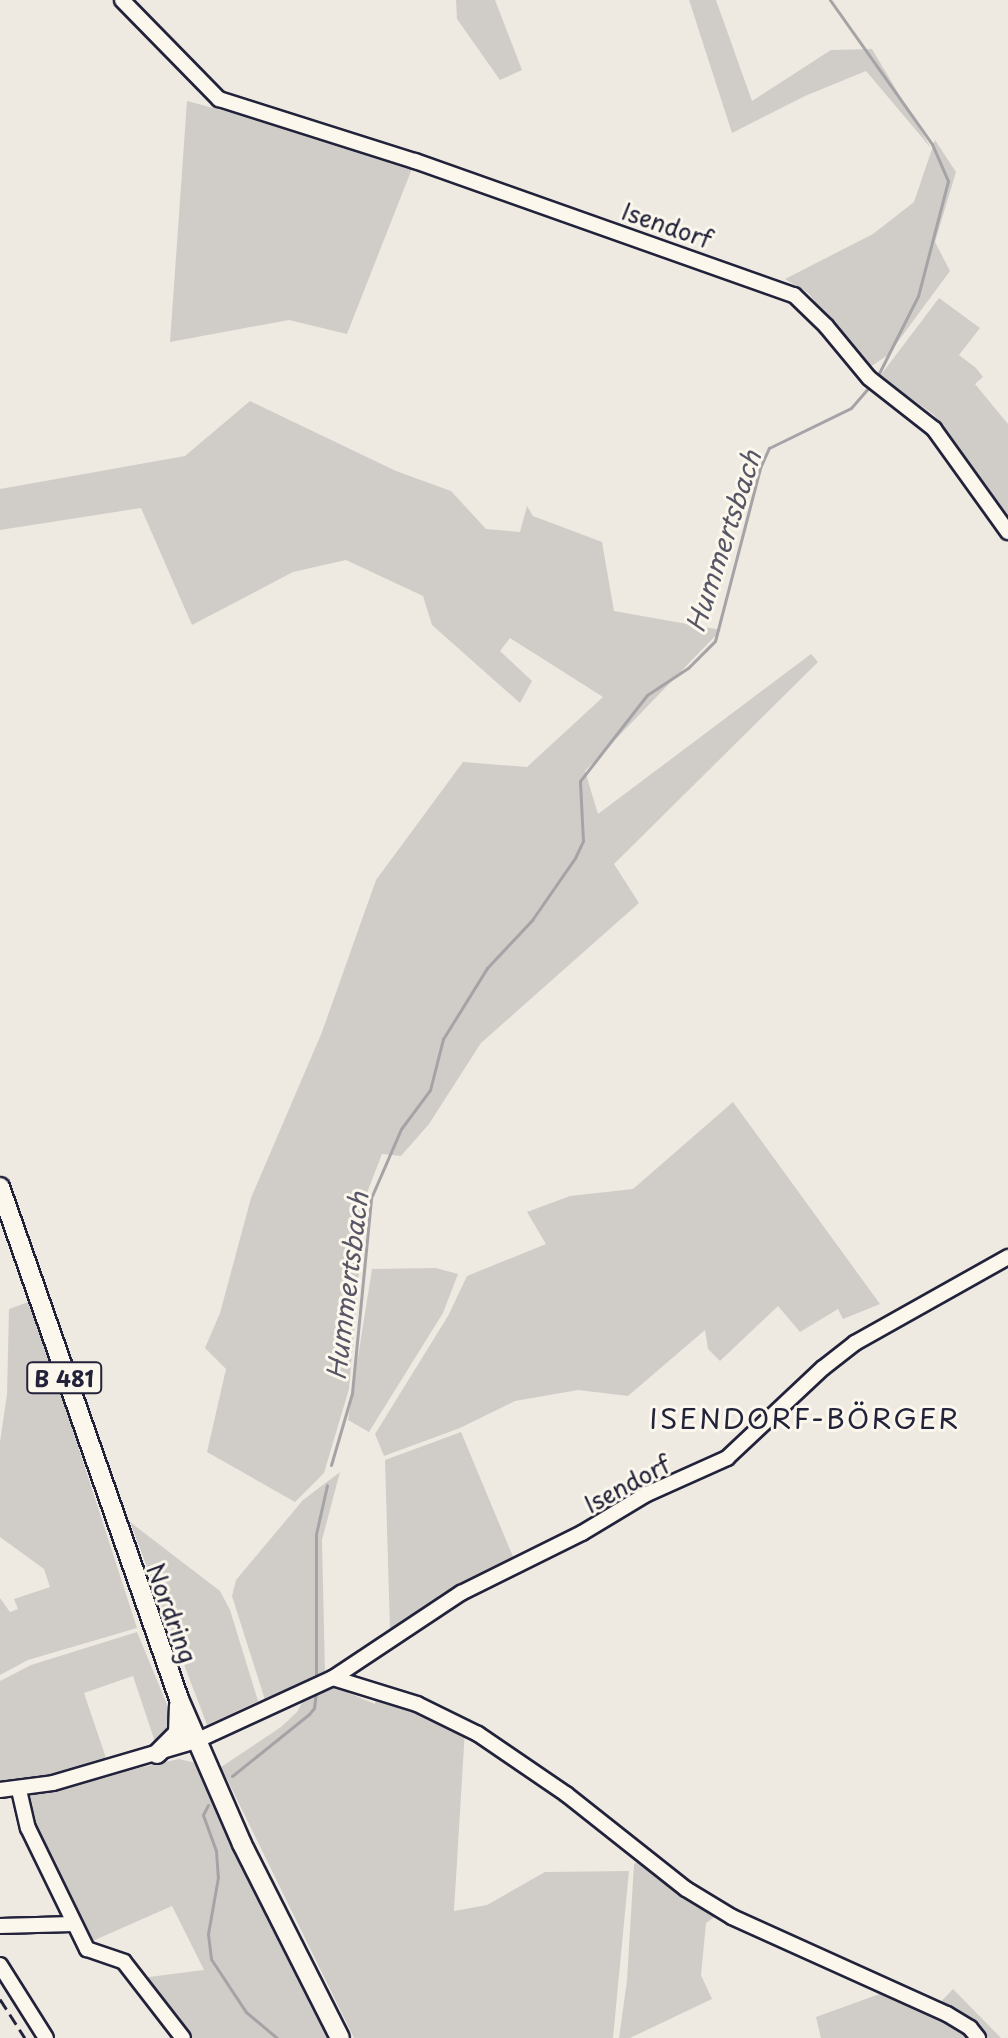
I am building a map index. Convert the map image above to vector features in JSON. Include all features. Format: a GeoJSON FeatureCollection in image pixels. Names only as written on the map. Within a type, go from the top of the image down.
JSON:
{"type":"FeatureCollection","features":[{"type":"Feature","properties":{"kind":"main road","name":"Nordring"},"geometry":{"type":"LineString","coordinates":[[0,1187],[179,1699],[242,1844],[340,2038]]}},
{"type":"Feature","properties":{"kind":"main road"},"geometry":{"type":"LineString","coordinates":[[157,1754],[178,1733],[179,1699]]}},
{"type":"Feature","properties":{"kind":"street","name":"Isendorf"},"geometry":{"type":"LineString","coordinates":[[122,0],[219,99],[415,161],[784,289],[811,309],[874,382],[934,429],[1008,532]]}},
{"type":"Feature","properties":{"kind":"street","name":"Isendorf"},"geometry":{"type":"LineString","coordinates":[[0,1790],[19,1790],[157,1754],[196,1741],[329,1681],[461,1593],[582,1533],[647,1494],[727,1458],[823,1368],[855,1343],[1008,1257]]}},
{"type":"Feature","properties":{"kind":"street"},"geometry":{"type":"LineString","coordinates":[[329,1681],[417,1704],[478,1734],[566,1794],[686,1889],[732,1917],[947,2014],[970,2028],[978,2038]]}},
{"type":"Feature","properties":{"kind":"street"},"geometry":{"type":"LineString","coordinates":[[19,1790],[28,1828],[87,1949],[124,1962],[183,2038]]}},
{"type":"Feature","properties":{"kind":"street"},"geometry":{"type":"LineString","coordinates":[[0,1926],[73,1924]]}},
{"type":"Feature","properties":{"kind":"street"},"geometry":{"type":"LineString","coordinates":[[0,1965],[46,2038]]}},
{"type":"Feature","properties":{"kind":"shaded area"},"geometry":{"type":"Polygon","coordinates":[[[456,0],[495,0],[522,70],[500,80],[457,19],[456,0]]]}},
{"type":"Feature","properties":{"kind":"shaded area"},"geometry":{"type":"Polygon","coordinates":[[[689,0],[716,0],[752,101],[831,50],[872,49],[931,148],[866,71],[805,96],[732,133],[689,0]]]}},
{"type":"Feature","properties":{"kind":"shaded area"},"geometry":{"type":"Polygon","coordinates":[[[187,101],[415,161],[347,334],[289,320],[170,342],[187,101]]]}},
{"type":"Feature","properties":{"kind":"shaded area"},"geometry":{"type":"Polygon","coordinates":[[[935,140],[956,172],[935,242],[950,271],[888,355],[870,367],[808,293],[785,279],[873,234],[914,202],[935,140]]]}},
{"type":"Feature","properties":{"kind":"shaded area"},"geometry":{"type":"Polygon","coordinates":[[[939,298],[980,328],[959,355],[983,377],[975,384],[1008,424],[1008,516],[934,415],[880,376],[939,298]]]}},
{"type":"Feature","properties":{"kind":"shaded area"},"geometry":{"type":"Polygon","coordinates":[[[250,401],[396,471],[451,491],[486,529],[520,532],[527,506],[533,516],[602,542],[614,611],[721,630],[585,771],[598,814],[811,654],[818,662],[614,864],[639,903],[481,1043],[429,1124],[401,1156],[382,1154],[365,1198],[349,1389],[324,1473],[295,1502],[207,1452],[226,1369],[205,1348],[220,1313],[251,1198],[322,1032],[376,880],[463,762],[527,767],[603,697],[510,638],[500,651],[532,681],[520,703],[432,625],[423,596],[346,560],[293,572],[192,625],[141,508],[0,530],[0,489],[185,456],[250,401]]]}},
{"type":"Feature","properties":{"kind":"shaded area"},"geometry":{"type":"Polygon","coordinates":[[[733,1102],[880,1304],[843,1319],[838,1309],[800,1332],[778,1306],[720,1361],[708,1349],[705,1330],[628,1396],[578,1390],[515,1401],[460,1428],[384,1456],[375,1434],[448,1316],[467,1276],[546,1244],[527,1212],[570,1196],[633,1189],[733,1102]]]}},
{"type":"Feature","properties":{"kind":"shaded area"},"geometry":{"type":"Polygon","coordinates":[[[436,1268],[458,1274],[443,1313],[369,1432],[348,1420],[372,1269],[436,1268]]]}},
{"type":"Feature","properties":{"kind":"shaded area"},"geometry":{"type":"Polygon","coordinates":[[[31,1301],[137,1628],[28,1660],[0,1675],[0,1598],[10,1612],[18,1609],[14,1599],[50,1587],[44,1569],[0,1537],[0,1442],[7,1394],[9,1309],[31,1301]]]}},
{"type":"Feature","properties":{"kind":"shaded area"},"geometry":{"type":"Polygon","coordinates":[[[461,1432],[514,1559],[452,1589],[390,1630],[385,1460],[461,1432]]]}},
{"type":"Feature","properties":{"kind":"shaded area"},"geometry":{"type":"Polygon","coordinates":[[[340,1472],[322,1540],[325,1673],[265,1700],[232,1596],[236,1580],[303,1500],[340,1472]]]}},
{"type":"Feature","properties":{"kind":"shaded area"},"geometry":{"type":"Polygon","coordinates":[[[130,1522],[220,1591],[230,1610],[258,1701],[207,1725],[130,1522]]]}},
{"type":"Feature","properties":{"kind":"shaded area"},"geometry":{"type":"Polygon","coordinates":[[[137,1632],[171,1714],[168,1734],[155,1742],[133,1676],[84,1693],[107,1761],[40,1779],[0,1784],[0,1681],[31,1665],[137,1632]]]}},
{"type":"Feature","properties":{"kind":"shaded area"},"geometry":{"type":"Polygon","coordinates":[[[332,1686],[375,1704],[376,1697],[414,1706],[465,1730],[454,1911],[487,1905],[545,1872],[629,1871],[613,2038],[354,2038],[221,1767],[281,1727],[297,1712],[304,1699],[332,1686]]]}},
{"type":"Feature","properties":{"kind":"shaded area"},"geometry":{"type":"Polygon","coordinates":[[[179,1759],[196,1763],[253,1887],[336,2038],[188,2038],[141,1978],[204,1970],[172,1906],[88,1943],[32,1827],[24,1793],[179,1759]]]}},
{"type":"Feature","properties":{"kind":"shaded area"},"geometry":{"type":"Polygon","coordinates":[[[640,1861],[719,1914],[706,1923],[701,1975],[712,1999],[630,2038],[619,2038],[627,1980],[634,1864],[640,1861]]]}},
{"type":"Feature","properties":{"kind":"shaded area"},"geometry":{"type":"Polygon","coordinates":[[[953,1989],[1001,2038],[821,2038],[816,2017],[885,1992],[931,2012],[953,1989]]]}},
{"type":"Feature","properties":{"kind":"waterway","name":"Hummertsbach"},"geometry":{"type":"LineString","coordinates":[[830,0],[932,144],[948,181],[918,296],[876,379]]}},
{"type":"Feature","properties":{"kind":"waterway","name":"Hummertsbach"},"geometry":{"type":"LineString","coordinates":[[331,1465],[352,1393],[371,1198],[401,1129],[430,1090],[443,1039],[487,968],[532,920],[575,858],[583,841],[580,781],[647,695],[688,668],[715,641],[760,468],[769,448],[851,408],[871,385]]}},
{"type":"Feature","properties":{"kind":"waterway","name":"Hummertsbach"},"geometry":{"type":"LineString","coordinates":[[316,1679],[316,1534],[327,1485]]}},
{"type":"Feature","properties":{"kind":"waterway","name":"Hummertsbach"},"geometry":{"type":"LineString","coordinates":[[232,1776],[309,1714],[314,1708],[316,1691]]}},
{"type":"Feature","properties":{"kind":"waterway","name":"Hummertsbach"},"geometry":{"type":"LineString","coordinates":[[208,1805],[203,1815],[216,1851],[218,1877],[208,1934],[211,1959],[246,2012],[277,2038]]}},
{"type":"Feature","properties":{"kind":"railway"},"geometry":{"type":"LineString","coordinates":[[0,1999],[25,2038]]}},
{"type":"Feature","properties":{"kind":"district","name":"ISENDORF-BÖRGER"},"geometry":{"type":"Point","coordinates":[805,1418]}}]}
